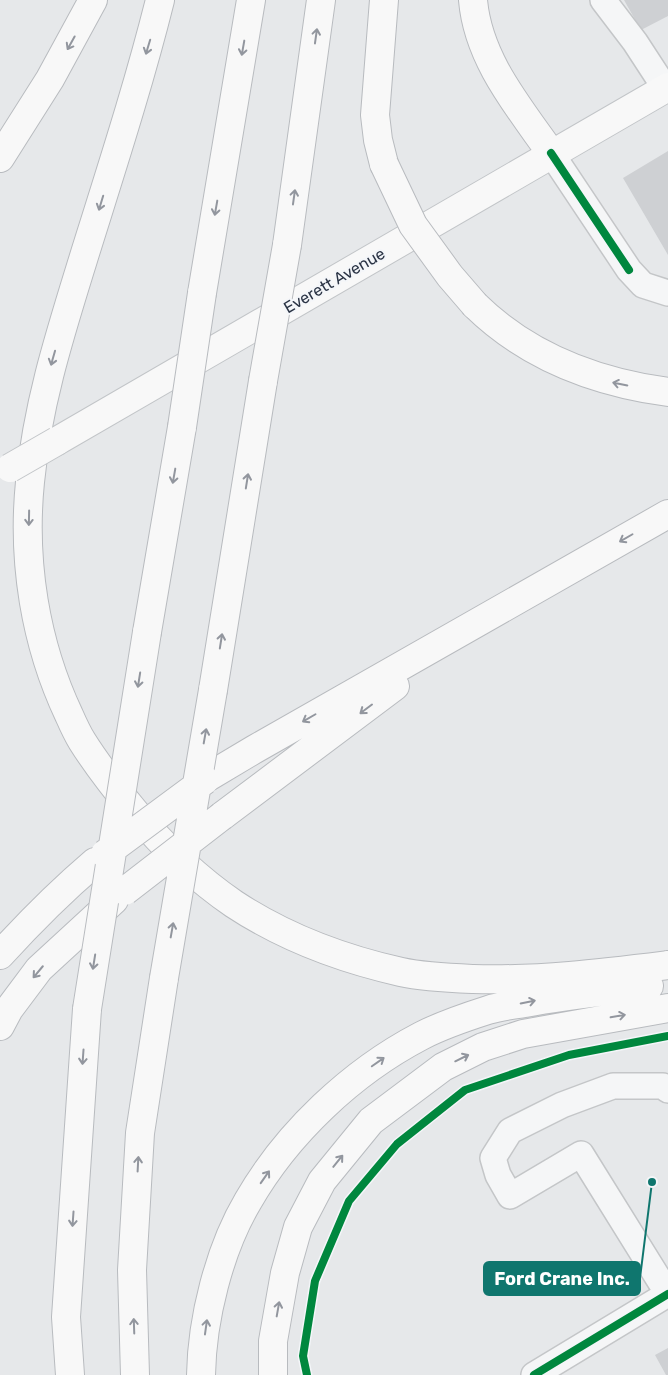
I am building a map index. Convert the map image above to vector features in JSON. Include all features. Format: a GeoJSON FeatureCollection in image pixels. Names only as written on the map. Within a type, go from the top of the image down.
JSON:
{"type":"FeatureCollection","features":[{"type":"Feature","properties":{"kind":"main road"},"geometry":{"type":"LineString","coordinates":[[0,158],[50,79],[94,0]]}},
{"type":"Feature","properties":{"kind":"main road"},"geometry":{"type":"LineString","coordinates":[[160,0],[104,196],[52,360],[37,427],[30,486],[28,536],[31,583],[40,635],[58,692],[80,738],[113,786],[170,851],[234,904],[290,935],[315,945],[366,963],[404,973],[449,978],[544,979],[668,965]]}},
{"type":"Feature","properties":{"kind":"main road"},"geometry":{"type":"LineString","coordinates":[[70,1375],[66,1317],[87,1009],[251,0]]}},
{"type":"Feature","properties":{"kind":"main road"},"geometry":{"type":"LineString","coordinates":[[135,1375],[132,1270],[140,1133],[263,381],[288,245],[321,0]]}},
{"type":"Feature","properties":{"kind":"main road"},"geometry":{"type":"LineString","coordinates":[[384,0],[375,116],[378,140],[384,164],[413,226],[450,276],[475,305],[492,322],[515,339],[547,357],[610,382],[668,392]]}},
{"type":"Feature","properties":{"kind":"main road"},"geometry":{"type":"LineString","coordinates":[[473,0],[475,17],[482,41],[496,71],[551,153]]}},
{"type":"Feature","properties":{"kind":"main road","name":"Everett Avenue"},"geometry":{"type":"LineString","coordinates":[[5,470],[58,441],[551,153],[667,88]]}},
{"type":"Feature","properties":{"kind":"main road"},"geometry":{"type":"LineString","coordinates":[[0,956],[56,896],[95,862],[208,777],[668,514]]}},
{"type":"Feature","properties":{"kind":"main road"},"geometry":{"type":"LineString","coordinates":[[0,1026],[9,1009],[39,969],[125,891],[222,816],[489,617]]}},
{"type":"Feature","properties":{"kind":"main road"},"geometry":{"type":"LineString","coordinates":[[202,1375],[202,1358],[208,1315],[217,1279],[232,1234],[248,1201],[284,1148],[334,1096],[384,1058],[422,1036],[490,1010],[548,998],[668,984]]}},
{"type":"Feature","properties":{"kind":"main road"},"geometry":{"type":"LineString","coordinates":[[273,1375],[272,1341],[285,1273],[298,1227],[322,1181],[371,1120],[443,1067],[483,1047],[523,1034],[668,1008]]}},
{"type":"Feature","properties":{"kind":"main road"},"geometry":{"type":"LineString","coordinates":[[272,1341],[290,1375]]}},
{"type":"Feature","properties":{"kind":"street"},"geometry":{"type":"LineString","coordinates":[[603,0],[667,88]]}},
{"type":"Feature","properties":{"kind":"street"},"geometry":{"type":"LineString","coordinates":[[551,153],[629,270],[643,286],[668,293]]}},
{"type":"Feature","properties":{"kind":"street"},"geometry":{"type":"LineString","coordinates":[[534,1375],[668,1294],[580,1154],[510,1196],[498,1175],[494,1158],[510,1131],[562,1105],[613,1086],[663,1086],[668,1090]]}},
{"type":"Feature","properties":{"kind":"building"},"geometry":{"type":"Polygon","coordinates":[[[624,0],[668,0],[668,16],[641,30],[624,0]]]}},
{"type":"Feature","properties":{"kind":"building"},"geometry":{"type":"Polygon","coordinates":[[[668,151],[668,255],[623,178],[668,151]]]}},
{"type":"Feature","properties":{"kind":"building"},"geometry":{"type":"Polygon","coordinates":[[[668,1348],[668,1375],[666,1375],[655,1355],[668,1348]]]}},
{"type":"Feature","properties":{"kind":"cycle path"},"geometry":{"type":"LineString","coordinates":[[551,153],[629,270]]}},
{"type":"Feature","properties":{"kind":"cycle path"},"geometry":{"type":"LineString","coordinates":[[307,1375],[303,1356],[315,1281],[349,1201],[397,1144],[465,1090],[569,1055],[668,1036]]}},
{"type":"Feature","properties":{"kind":"cycle path"},"geometry":{"type":"LineString","coordinates":[[534,1375],[668,1294]]}},
{"type":"Feature","properties":{"kind":"place","name":"Ford Crane Inc."},"geometry":{"type":"Point","coordinates":[652,1182]}}]}
